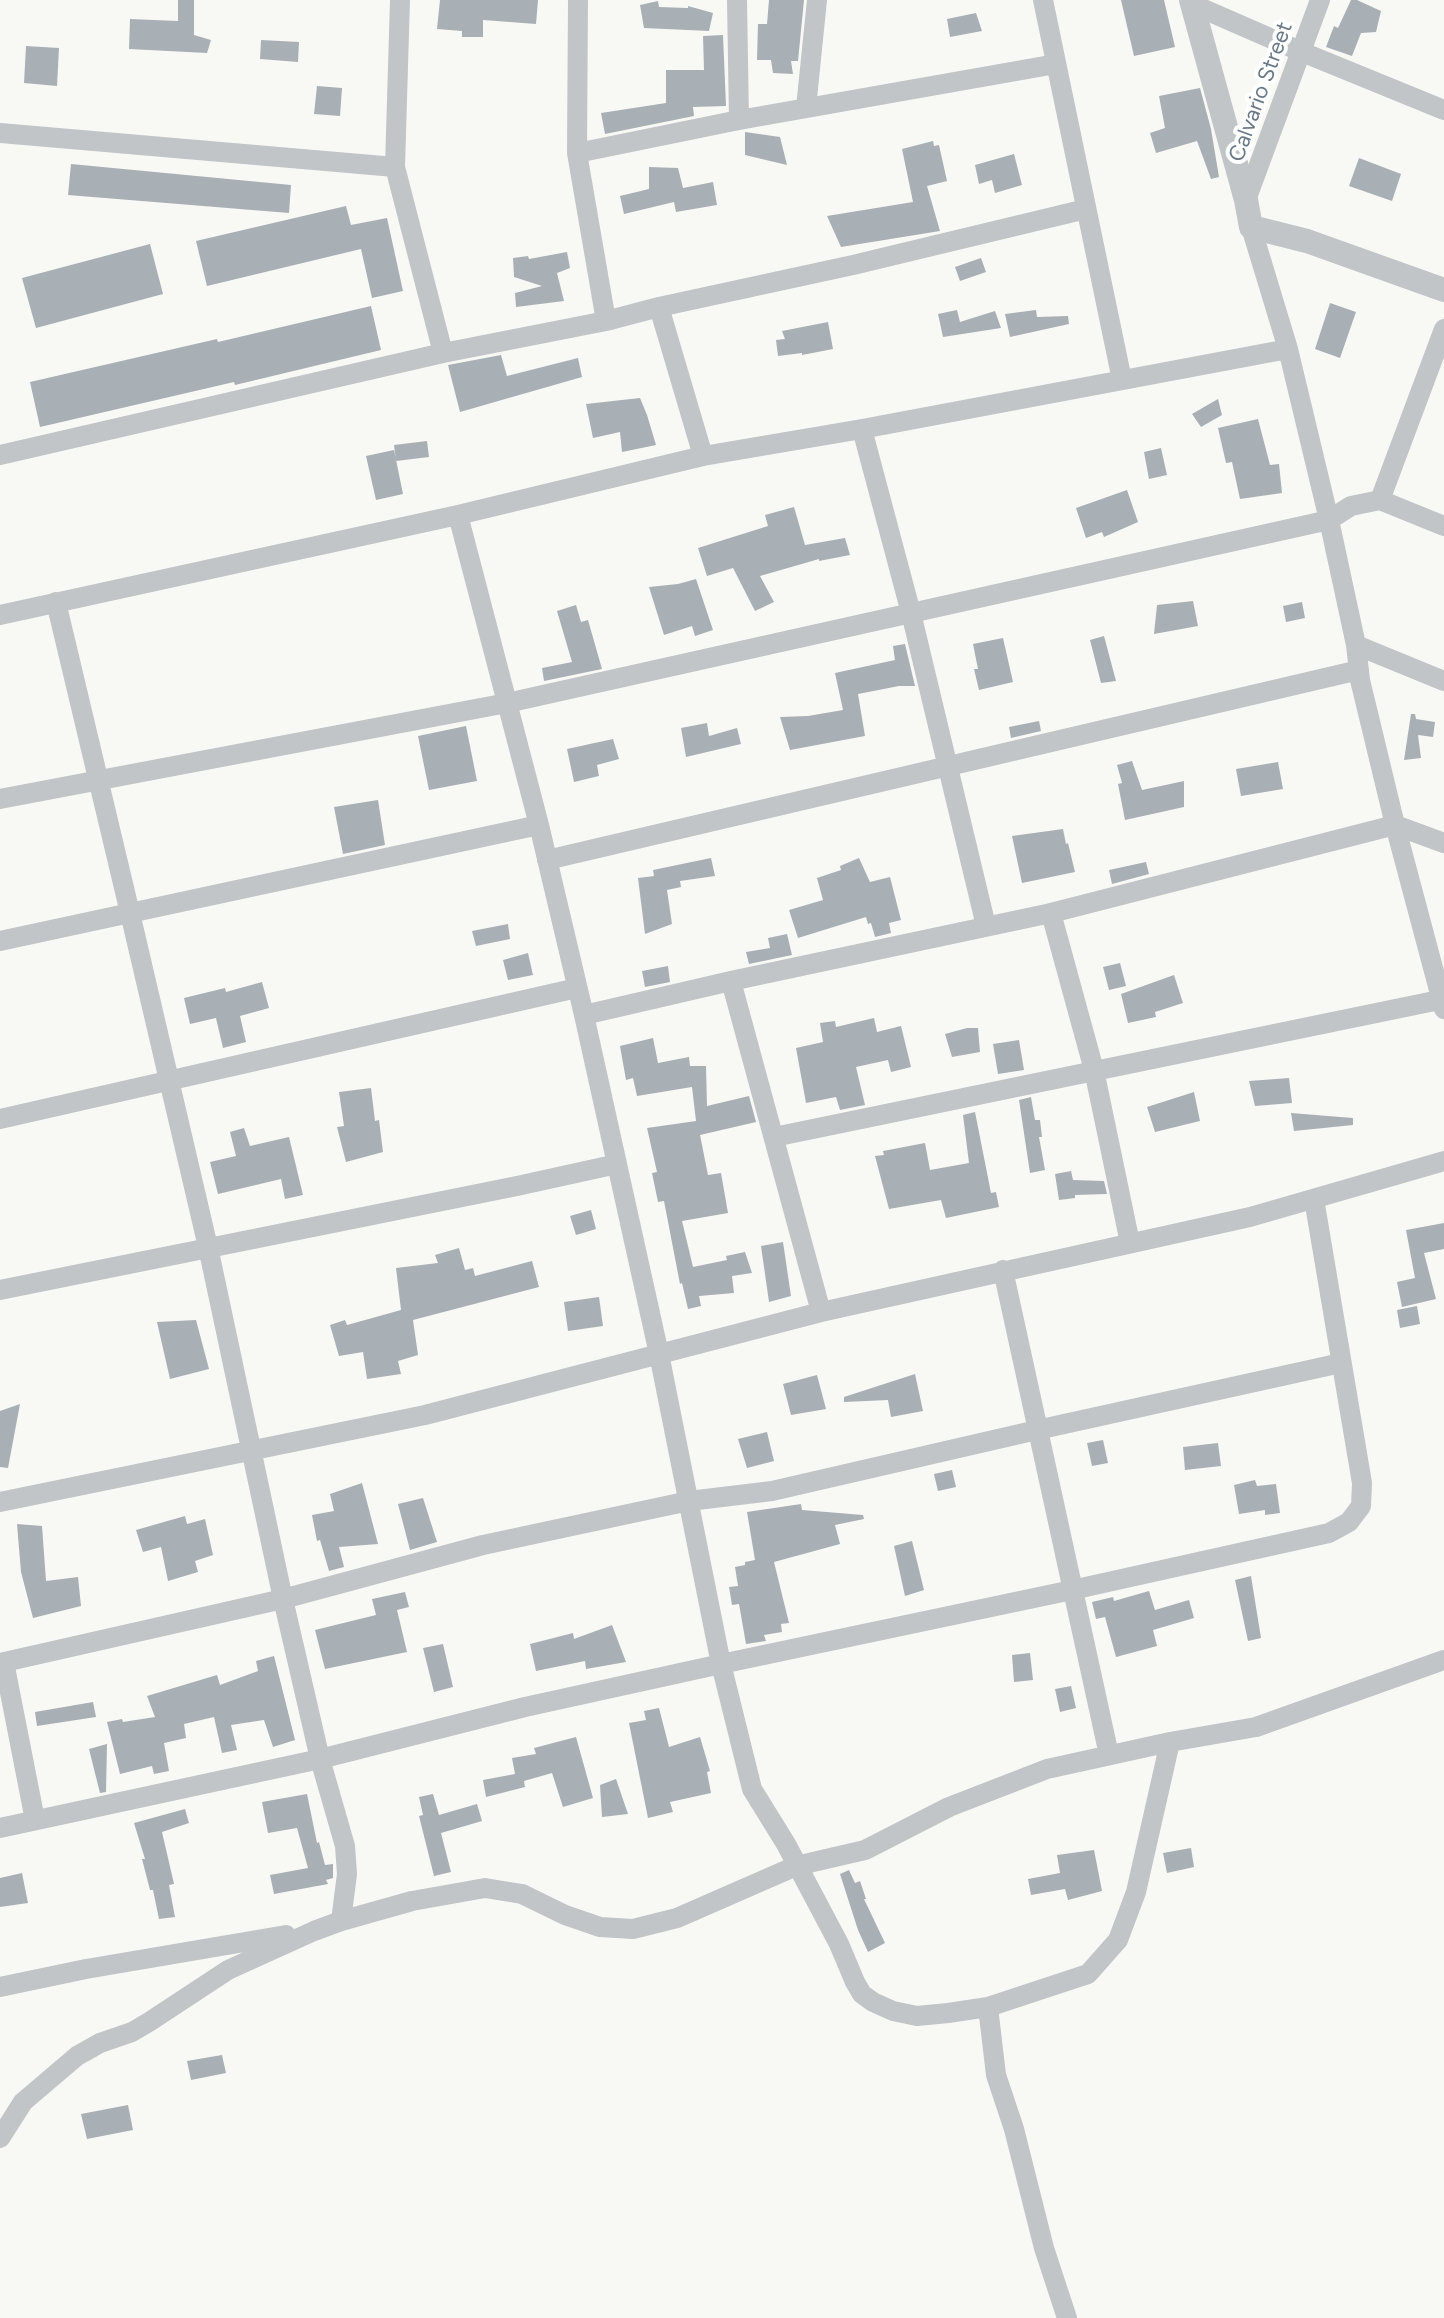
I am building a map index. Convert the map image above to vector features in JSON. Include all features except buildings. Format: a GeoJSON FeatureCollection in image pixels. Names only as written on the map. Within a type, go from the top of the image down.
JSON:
{"type":"FeatureCollection","features":[{"type":"Feature","properties":{"kind":"street"},"geometry":{"type":"LineString","coordinates":[[400,0],[395,167],[443,353]]}},
{"type":"Feature","properties":{"kind":"street"},"geometry":{"type":"LineString","coordinates":[[578,0],[577,153],[606,321]]}},
{"type":"Feature","properties":{"kind":"street"},"geometry":{"type":"LineString","coordinates":[[737,0],[739,120]]}},
{"type":"Feature","properties":{"kind":"street"},"geometry":{"type":"LineString","coordinates":[[806,108],[817,0]]}},
{"type":"Feature","properties":{"kind":"street"},"geometry":{"type":"LineString","coordinates":[[1043,0],[1122,380]]}},
{"type":"Feature","properties":{"kind":"street","name":"Calvario Street"},"geometry":{"type":"LineString","coordinates":[[1246,200],[1320,0]]}},
{"type":"Feature","properties":{"kind":"street"},"geometry":{"type":"LineString","coordinates":[[1191,2],[1302,52],[1444,110]]}},
{"type":"Feature","properties":{"kind":"street"},"geometry":{"type":"LineString","coordinates":[[774,1137],[1443,1002],[1395,825],[1359,670],[1329,520],[1288,349],[1251,227],[1191,2]]}},
{"type":"Feature","properties":{"kind":"street"},"geometry":{"type":"LineString","coordinates":[[577,153],[739,120],[1056,64]]}},
{"type":"Feature","properties":{"kind":"street"},"geometry":{"type":"LineString","coordinates":[[0,133],[395,167]]}},
{"type":"Feature","properties":{"kind":"street"},"geometry":{"type":"LineString","coordinates":[[0,455],[443,353],[606,321],[1086,209]]}},
{"type":"Feature","properties":{"kind":"street"},"geometry":{"type":"LineString","coordinates":[[1251,227],[1307,241],[1444,290]]}},
{"type":"Feature","properties":{"kind":"street"},"geometry":{"type":"LineString","coordinates":[[659,307],[703,456]]}},
{"type":"Feature","properties":{"kind":"street"},"geometry":{"type":"LineString","coordinates":[[1380,500],[1444,329]]}},
{"type":"Feature","properties":{"kind":"street"},"geometry":{"type":"LineString","coordinates":[[0,615],[458,515],[703,456],[1288,349]]}},
{"type":"Feature","properties":{"kind":"street"},"geometry":{"type":"LineString","coordinates":[[862,429],[911,613],[986,926]]}},
{"type":"Feature","properties":{"kind":"street"},"geometry":{"type":"LineString","coordinates":[[0,799],[507,703],[1329,520],[1351,506],[1380,500],[1444,526]]}},
{"type":"Feature","properties":{"kind":"street"},"geometry":{"type":"LineString","coordinates":[[458,515],[539,825],[584,1015],[659,1354],[721,1664],[752,1789],[786,1844],[862,1994],[893,2011],[917,2016],[988,2007],[1088,1974],[1118,1940],[1136,1892],[1170,1742]]}},
{"type":"Feature","properties":{"kind":"street"},"geometry":{"type":"LineString","coordinates":[[56,602],[208,1247],[320,1759],[345,1846],[347,1874],[341,1921]]}},
{"type":"Feature","properties":{"kind":"street"},"geometry":{"type":"LineString","coordinates":[[1356,645],[1444,681]]}},
{"type":"Feature","properties":{"kind":"street"},"geometry":{"type":"LineString","coordinates":[[547,860],[1359,670]]}},
{"type":"Feature","properties":{"kind":"street"},"geometry":{"type":"LineString","coordinates":[[0,941],[539,825]]}},
{"type":"Feature","properties":{"kind":"street"},"geometry":{"type":"LineString","coordinates":[[584,1015],[1051,913],[1395,825],[1444,843]]}},
{"type":"Feature","properties":{"kind":"street"},"geometry":{"type":"LineString","coordinates":[[1051,913],[1094,1070],[1130,1243]]}},
{"type":"Feature","properties":{"kind":"street"},"geometry":{"type":"LineString","coordinates":[[731,981],[821,1312]]}},
{"type":"Feature","properties":{"kind":"street"},"geometry":{"type":"LineString","coordinates":[[0,1119],[577,988]]}},
{"type":"Feature","properties":{"kind":"street"},"geometry":{"type":"LineString","coordinates":[[0,1502],[425,1415],[821,1312],[1250,1217],[1444,1161]]}},
{"type":"Feature","properties":{"kind":"street"},"geometry":{"type":"LineString","coordinates":[[0,1290],[617,1164]]}},
{"type":"Feature","properties":{"kind":"street"},"geometry":{"type":"LineString","coordinates":[[0,1828],[320,1759],[525,1707],[1329,1533],[1349,1522],[1361,1506],[1362,1483],[1314,1199]]}},
{"type":"Feature","properties":{"kind":"street"},"geometry":{"type":"LineString","coordinates":[[1003,1270],[1109,1755]]}},
{"type":"Feature","properties":{"kind":"street"},"geometry":{"type":"LineString","coordinates":[[35,1820],[2,1662],[283,1599],[483,1545],[689,1501],[772,1491],[1341,1363]]}},
{"type":"Feature","properties":{"kind":"street"},"geometry":{"type":"LineString","coordinates":[[0,2138],[23,2102],[77,2056],[100,2043],[132,2032],[228,1970],[341,1921],[412,1901],[485,1888],[522,1894],[565,1915],[600,1927],[633,1929],[677,1918],[796,1866],[865,1850],[949,1807],[1047,1769],[1256,1727],[1444,1660]]}},
{"type":"Feature","properties":{"kind":"street"},"geometry":{"type":"LineString","coordinates":[[0,1987],[86,1969],[314,1931]]}},
{"type":"Feature","properties":{"kind":"street"},"geometry":{"type":"LineString","coordinates":[[988,2007],[996,2075],[1014,2129],[1044,2248],[1067,2318]]}}]}
